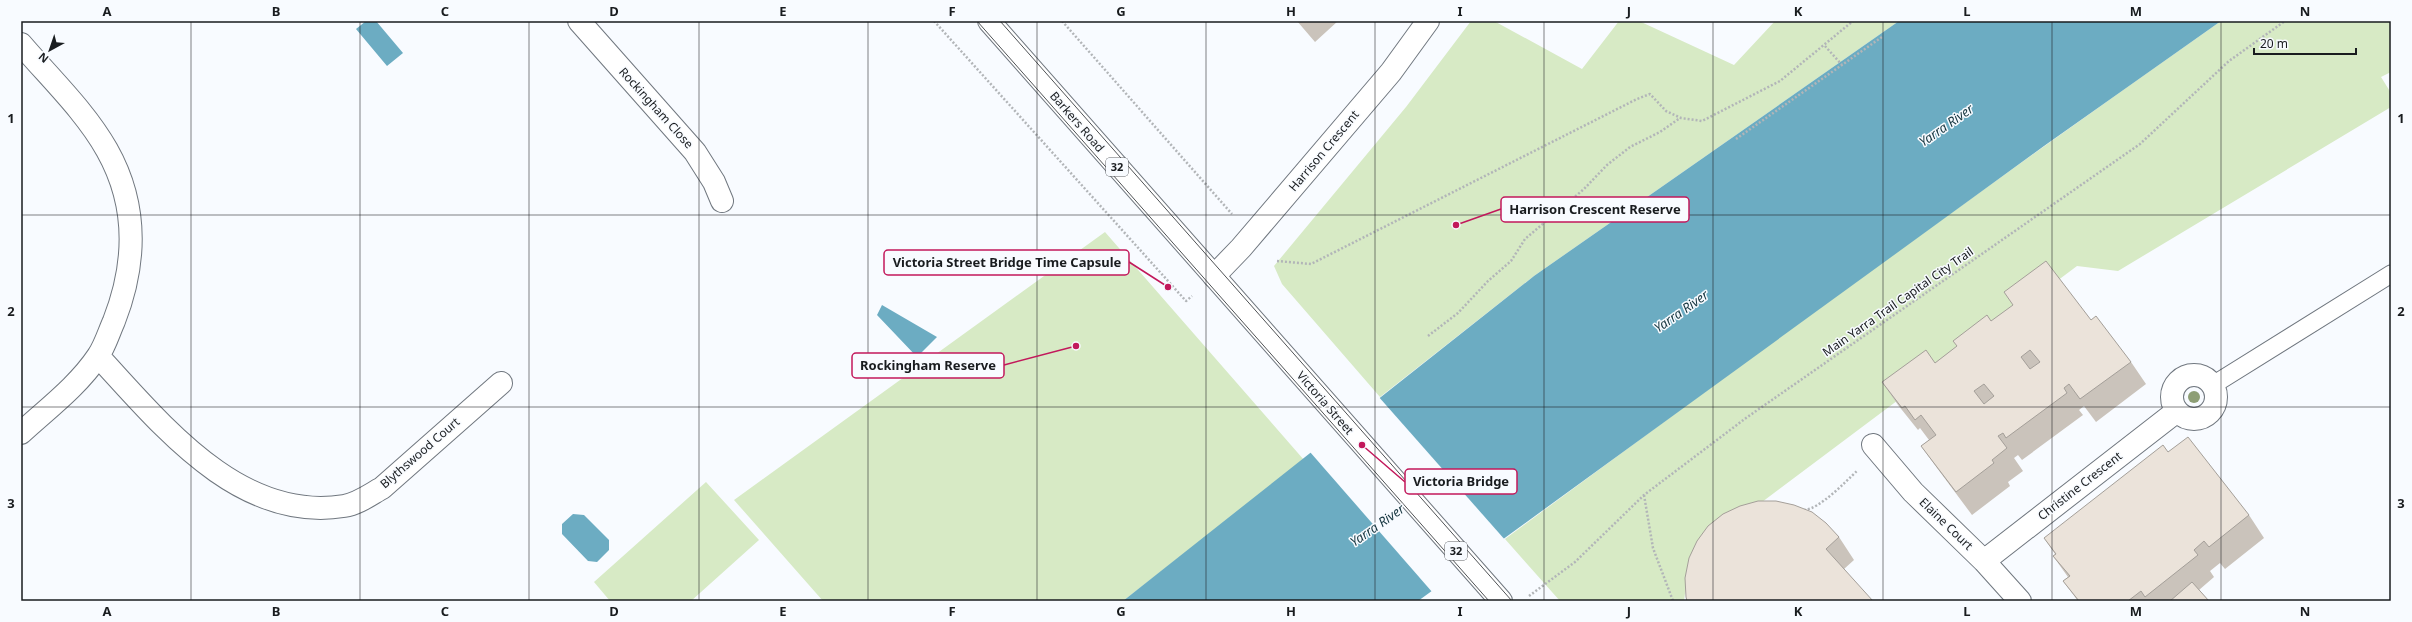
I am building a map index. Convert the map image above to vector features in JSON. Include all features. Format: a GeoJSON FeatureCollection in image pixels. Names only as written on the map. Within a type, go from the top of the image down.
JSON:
{"type":"FeatureCollection","features":[{"type":"Feature","properties":{"kind":"street","name":"Rockingham Close"},"geometry":{"type":"LineString","coordinates":[[579,21],[695,152],[714,182],[722,201]]}},
{"type":"Feature","properties":{"kind":"street","name":"Barkers Road"},"geometry":{"type":"LineString","coordinates":[[989,21],[1246,312]]}},
{"type":"Feature","properties":{"kind":"street","name":"Harrison Crescent"},"geometry":{"type":"LineString","coordinates":[[1214,276],[1241,248],[1386,78],[1428,21]]}},
{"type":"Feature","properties":{"kind":"street"},"geometry":{"type":"LineString","coordinates":[[21,44],[86,119],[106,149],[122,181],[130,212],[132,243],[130,270],[121,302],[98,356],[67,392],[21,433]]}},
{"type":"Feature","properties":{"kind":"street","name":"Victoria Street"},"geometry":{"type":"LineString","coordinates":[[1246,312],[1501,601]]}},
{"type":"Feature","properties":{"kind":"street","name":"Blythswood Court"},"geometry":{"type":"LineString","coordinates":[[98,356],[146,409],[207,466],[230,482],[258,495],[293,505],[318,507],[345,506],[362,500],[382,488],[500,383]]}},
{"type":"Feature","properties":{"kind":"street"},"geometry":{"type":"LineString","coordinates":[[2198,375],[2213,385],[2215,391],[2215,404],[2208,414],[2195,419],[2188,419],[2177,411],[2173,405],[2172,390],[2181,379],[2198,375]]}},
{"type":"Feature","properties":{"kind":"street","name":"Christine Crescent"},"geometry":{"type":"LineString","coordinates":[[1984,561],[2177,411]]}},
{"type":"Feature","properties":{"kind":"street","name":"Elaine Court"},"geometry":{"type":"LineString","coordinates":[[1876,448],[1922,502],[1984,561],[2020,601]]}},
{"type":"Feature","properties":{"kind":"lane"},"geometry":{"type":"LineString","coordinates":[[2213,385],[2391,274]]}},
{"type":"Feature","properties":{"kind":"path"},"geometry":{"type":"LineString","coordinates":[[934,21],[1186,302],[1214,276]]}},
{"type":"Feature","properties":{"kind":"path"},"geometry":{"type":"LineString","coordinates":[[1062,21],[1231,212]]}},
{"type":"Feature","properties":{"kind":"path"},"geometry":{"type":"LineString","coordinates":[[1277,261],[1311,264],[1650,94],[1666,111],[1681,118],[1702,121],[1780,81],[1825,46],[1852,21]]}},
{"type":"Feature","properties":{"kind":"path","name":"Main Yarra Trail Capital City Trail"},"geometry":{"type":"LineString","coordinates":[[1524,601],[1575,562],[1644,495],[1746,418],[2140,144],[2229,61],[2285,21]]}},
{"type":"Feature","properties":{"kind":"path"},"geometry":{"type":"LineString","coordinates":[[1736,139],[1882,37]]}},
{"type":"Feature","properties":{"kind":"path"},"geometry":{"type":"LineString","coordinates":[[1825,46],[1842,65]]}},
{"type":"Feature","properties":{"kind":"path"},"geometry":{"type":"LineString","coordinates":[[1428,336],[1458,313],[1488,281],[1511,261],[1525,239],[1584,190],[1607,165],[1630,147],[1660,132],[1681,118]]}},
{"type":"Feature","properties":{"kind":"path"},"geometry":{"type":"LineString","coordinates":[[1802,510],[1810,509],[1829,495],[1876,448]]}},
{"type":"Feature","properties":{"kind":"path"},"geometry":{"type":"LineString","coordinates":[[1644,495],[1653,548],[1673,601]]}},
{"type":"Feature","properties":{"kind":"green space"},"geometry":{"type":"Polygon","coordinates":[[[1471,21],[1494,21],[1582,69],[1619,21],[1639,21],[1734,65],[1775,21],[1899,21],[1534,276],[1380,397],[1282,284],[1274,266],[1406,107],[1471,21]]]}},
{"type":"Feature","properties":{"kind":"green space"},"geometry":{"type":"Polygon","coordinates":[[[2221,21],[2391,21],[2391,72],[2381,77],[2391,93],[2391,107],[2118,271],[2077,266],[1690,556],[1684,601],[1560,601],[1505,539],[1862,278],[2221,21]]]}},
{"type":"Feature","properties":{"kind":"green space"},"geometry":{"type":"Polygon","coordinates":[[[1105,232],[1304,460],[1123,601],[823,601],[734,500],[1105,232]]]}},
{"type":"Feature","properties":{"kind":"green space"},"geometry":{"type":"Polygon","coordinates":[[[706,482],[759,540],[691,601],[610,601],[594,582],[706,482]]]}},
{"type":"Feature","properties":{"kind":"water"},"geometry":{"type":"Polygon","coordinates":[[[366,21],[376,21],[403,53],[387,66],[356,29],[366,21]]]}},
{"type":"Feature","properties":{"kind":"water","name":"Yarra River"},"geometry":{"type":"Polygon","coordinates":[[[1899,21],[2221,21],[2044,146],[1418,601],[1123,601],[1534,276],[1899,21]]]}},
{"type":"Feature","properties":{"kind":"water"},"geometry":{"type":"Polygon","coordinates":[[[882,305],[937,337],[917,357],[877,315],[882,305]]]}},
{"type":"Feature","properties":{"kind":"water"},"geometry":{"type":"Polygon","coordinates":[[[573,514],[584,515],[609,540],[609,550],[597,562],[588,561],[562,534],[562,524],[573,514]]]}},
{"type":"Feature","properties":{"kind":"pier"},"geometry":{"type":"Polygon","coordinates":[[[1378,396],[1506,541],[1433,593],[1310,452],[1378,396]]]}},
{"type":"Feature","properties":{"kind":"building"},"geometry":{"type":"Polygon","coordinates":[[[2046,261],[2091,320],[2096,316],[2131,362],[2080,399],[2069,384],[2064,388],[2067,393],[2006,438],[2003,433],[1998,436],[2007,448],[1992,460],[1994,463],[1956,492],[1921,446],[1936,435],[1921,415],[1915,420],[1905,406],[1902,408],[1882,382],[1926,350],[1935,363],[1957,346],[1953,341],[1987,315],[1991,321],[2013,305],[2004,292],[2046,261]],[[2030,350],[2021,357],[2030,369],[2040,362],[2030,350]],[[1984,384],[1974,391],[1984,404],[1994,396],[1984,384]]]}},
{"type":"Feature","properties":{"kind":"building"},"geometry":{"type":"Polygon","coordinates":[[[2188,437],[2249,515],[2209,547],[2204,541],[2194,550],[2198,555],[2145,597],[2141,591],[2128,601],[2079,601],[2063,581],[2070,576],[2053,556],[2056,554],[2044,538],[2163,445],[2168,452],[2188,437]]]}},
{"type":"Feature","properties":{"kind":"building"},"geometry":{"type":"Polygon","coordinates":[[[1758,501],[1776,501],[1794,505],[1812,512],[1826,523],[1839,537],[1826,549],[1873,601],[1687,601],[1685,578],[1689,558],[1697,541],[1708,526],[1723,514],[1740,506],[1758,501]]]}},
{"type":"Feature","properties":{"kind":"building"},"geometry":{"type":"Polygon","coordinates":[[[2192,582],[2209,601],[2170,601],[2192,582]]]}},
{"type":"Feature","properties":{"kind":"tram line"},"geometry":{"type":"LineString","coordinates":[[977,21],[1489,601]]}},
{"type":"Feature","properties":{"kind":"tram line"},"geometry":{"type":"LineString","coordinates":[[1000,21],[1512,601]]}},
{"type":"Feature","properties":{"kind":"place","name":"Harrison Crescent Reserve"},"geometry":{"type":"Point","coordinates":[1456,225]}},
{"type":"Feature","properties":{"kind":"place","name":"Victoria Street Bridge Time Capsule"},"geometry":{"type":"Point","coordinates":[1168,287]}},
{"type":"Feature","properties":{"kind":"place","name":"Rockingham Reserve"},"geometry":{"type":"Point","coordinates":[1076,346]}},
{"type":"Feature","properties":{"kind":"place","name":"Victoria Bridge"},"geometry":{"type":"Point","coordinates":[1362,445]}}]}
